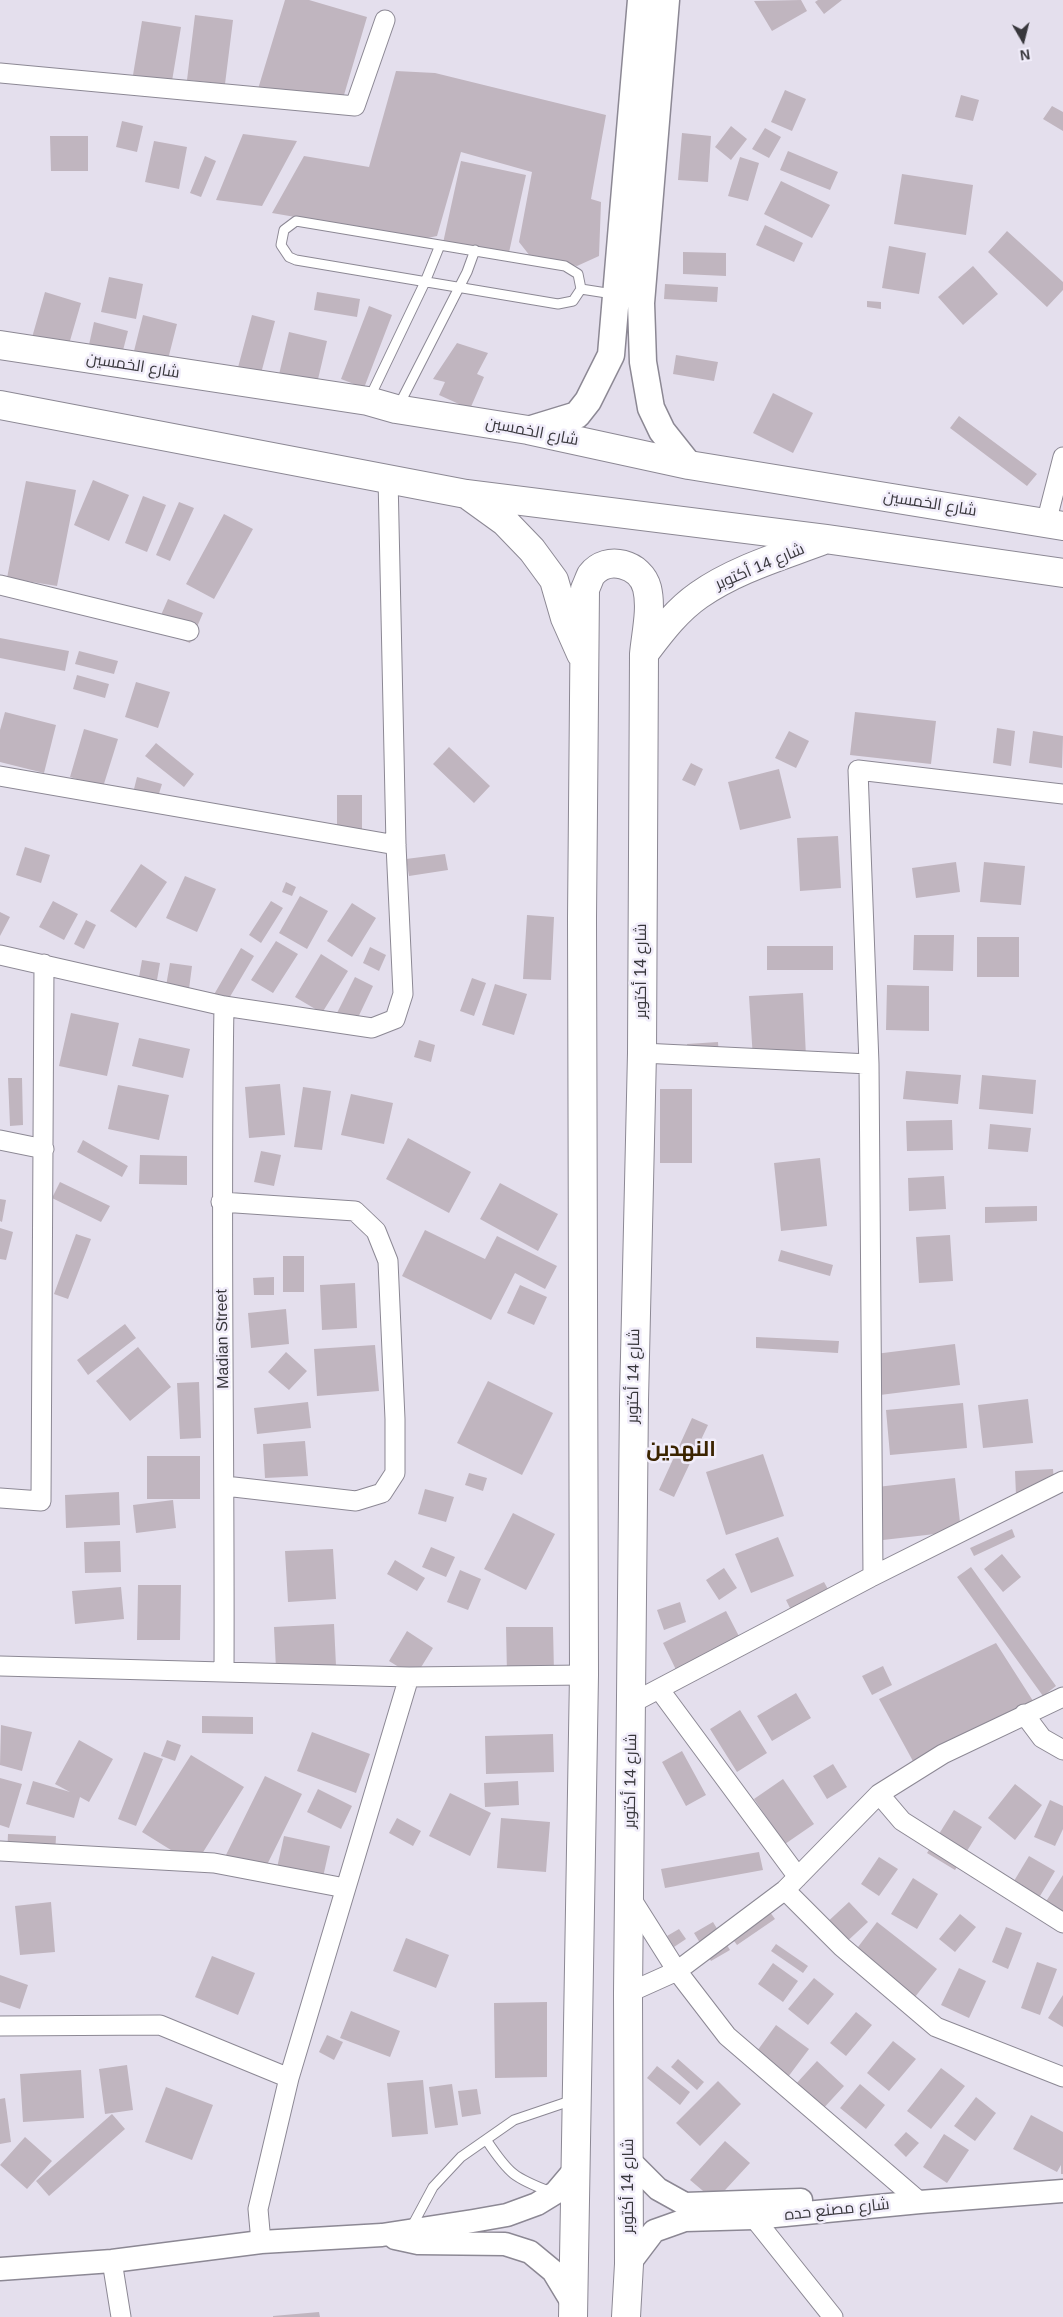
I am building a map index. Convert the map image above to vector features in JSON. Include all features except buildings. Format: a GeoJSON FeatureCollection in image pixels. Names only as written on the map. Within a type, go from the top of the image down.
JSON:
{"type":"FeatureCollection","features":[{"type":"Feature","properties":{"kind":"main road"},"geometry":{"type":"LineString","coordinates":[[528,430],[577,415],[588,401],[611,355],[641,0]]}},
{"type":"Feature","properties":{"kind":"main road"},"geometry":{"type":"LineString","coordinates":[[666,0],[641,302],[643,362],[651,408],[662,431],[689,465]]}},
{"type":"Feature","properties":{"kind":"main road","name":"شارع الخمسين"},"geometry":{"type":"LineString","coordinates":[[0,345],[368,401],[396,409],[528,430],[689,465],[1055,524]]}},
{"type":"Feature","properties":{"kind":"main road"},"geometry":{"type":"LineString","coordinates":[[0,405],[388,477],[466,494],[826,539],[1063,572]]}},
{"type":"Feature","properties":{"kind":"main road"},"geometry":{"type":"LineString","coordinates":[[466,494],[505,522],[532,550],[554,580],[565,618],[585,666]]}},
{"type":"Feature","properties":{"kind":"main road","name":"شارع 14 أكتوبر"},"geometry":{"type":"LineString","coordinates":[[626,2317],[629,2264],[628,1993],[634,1400],[642,1053],[644,654],[668,622],[698,596],[732,575],[826,539]]}},
{"type":"Feature","properties":{"kind":"main road"},"geometry":{"type":"LineString","coordinates":[[573,2311],[577,2167],[584,1674],[582,918],[585,589],[592,574],[604,565],[621,563],[636,570],[646,584],[649,599],[644,654]]}},
{"type":"Feature","properties":{"kind":"street"},"geometry":{"type":"LineString","coordinates":[[0,73],[355,106],[385,20]]}},
{"type":"Feature","properties":{"kind":"street"},"geometry":{"type":"LineString","coordinates":[[1055,524],[1063,458]]}},
{"type":"Feature","properties":{"kind":"street"},"geometry":{"type":"LineString","coordinates":[[0,955],[224,1006],[372,1028],[396,1019],[403,994],[396,845],[388,477]]}},
{"type":"Feature","properties":{"kind":"street"},"geometry":{"type":"LineString","coordinates":[[0,585],[188,631]]}},
{"type":"Feature","properties":{"kind":"street"},"geometry":{"type":"LineString","coordinates":[[873,1576],[869,1064],[858,770],[1063,794]]}},
{"type":"Feature","properties":{"kind":"street"},"geometry":{"type":"LineString","coordinates":[[0,776],[396,845]]}},
{"type":"Feature","properties":{"kind":"street"},"geometry":{"type":"LineString","coordinates":[[0,1498],[41,1501],[44,964]]}},
{"type":"Feature","properties":{"kind":"street","name":"Madian Street"},"geometry":{"type":"LineString","coordinates":[[224,1006],[221,1202],[225,1486],[224,1672]]}},
{"type":"Feature","properties":{"kind":"street"},"geometry":{"type":"LineString","coordinates":[[642,1053],[869,1064]]}},
{"type":"Feature","properties":{"kind":"street"},"geometry":{"type":"LineString","coordinates":[[0,1140],[44,1149]]}},
{"type":"Feature","properties":{"kind":"street"},"geometry":{"type":"LineString","coordinates":[[221,1202],[354,1211],[376,1231],[388,1261],[395,1473],[382,1494],[356,1502],[225,1486]]}},
{"type":"Feature","properties":{"kind":"street"},"geometry":{"type":"LineString","coordinates":[[632,1703],[873,1576],[1063,1481]]}},
{"type":"Feature","properties":{"kind":"street"},"geometry":{"type":"LineString","coordinates":[[0,1666],[409,1677],[584,1674]]}},
{"type":"Feature","properties":{"kind":"street"},"geometry":{"type":"LineString","coordinates":[[261,2242],[258,2209],[289,2078],[409,1677]]}},
{"type":"Feature","properties":{"kind":"street"},"geometry":{"type":"LineString","coordinates":[[659,1689],[792,1883],[842,1947],[936,2026],[1063,2077]]}},
{"type":"Feature","properties":{"kind":"street"},"geometry":{"type":"LineString","coordinates":[[628,1993],[677,1971],[792,1883],[879,1794],[943,1754],[1063,1697]]}},
{"type":"Feature","properties":{"kind":"street"},"geometry":{"type":"LineString","coordinates":[[1024,1714],[1042,1738],[1063,1750]]}},
{"type":"Feature","properties":{"kind":"street"},"geometry":{"type":"LineString","coordinates":[[879,1794],[902,1821],[1063,1924]]}},
{"type":"Feature","properties":{"kind":"street"},"geometry":{"type":"LineString","coordinates":[[0,1850],[214,1863],[345,1888]]}},
{"type":"Feature","properties":{"kind":"street"},"geometry":{"type":"LineString","coordinates":[[629,1895],[677,1971],[726,2036],[920,2202]]}},
{"type":"Feature","properties":{"kind":"street"},"geometry":{"type":"LineString","coordinates":[[0,2026],[160,2025],[289,2078]]}},
{"type":"Feature","properties":{"kind":"street"},"geometry":{"type":"LineString","coordinates":[[628,2159],[658,2189],[685,2204],[807,2200],[920,2202]]}},
{"type":"Feature","properties":{"kind":"street"},"geometry":{"type":"LineString","coordinates":[[0,2269],[112,2261],[261,2242],[382,2235],[508,2215],[537,2204],[555,2193],[577,2167]]}},
{"type":"Feature","properties":{"kind":"street","name":"شارع مصنع حده"},"geometry":{"type":"LineString","coordinates":[[629,2264],[654,2231],[685,2220],[754,2218],[1063,2191]]}},
{"type":"Feature","properties":{"kind":"street"},"geometry":{"type":"LineString","coordinates":[[754,2218],[833,2317]]}},
{"type":"Feature","properties":{"kind":"street"},"geometry":{"type":"LineString","coordinates":[[382,2235],[418,2243],[506,2244],[530,2252],[553,2271],[573,2311]]}},
{"type":"Feature","properties":{"kind":"street"},"geometry":{"type":"LineString","coordinates":[[112,2261],[120,2317]]}},
{"type":"Feature","properties":{"kind":"lane"},"geometry":{"type":"LineString","coordinates":[[304,221],[475,250],[565,266],[578,274],[581,289],[573,301],[558,304],[457,288],[296,260],[284,252],[281,237],[289,224],[304,221]]}},
{"type":"Feature","properties":{"kind":"lane"},"geometry":{"type":"LineString","coordinates":[[368,401],[426,282],[440,245]]}},
{"type":"Feature","properties":{"kind":"lane"},"geometry":{"type":"LineString","coordinates":[[396,409],[457,288],[467,272],[475,250]]}},
{"type":"Feature","properties":{"kind":"lane"},"geometry":{"type":"LineString","coordinates":[[581,289],[616,295]]}},
{"type":"Feature","properties":{"kind":"lane"},"geometry":{"type":"LineString","coordinates":[[410,2230],[433,2188],[460,2157],[514,2120],[578,2098]]}},
{"type":"Feature","properties":{"kind":"lane"},"geometry":{"type":"LineString","coordinates":[[486,2141],[504,2167],[523,2181],[555,2193]]}},
{"type":"Feature","properties":{"kind":"district","name":"النهدين"},"geometry":{"type":"Point","coordinates":[681,1450]}}]}
